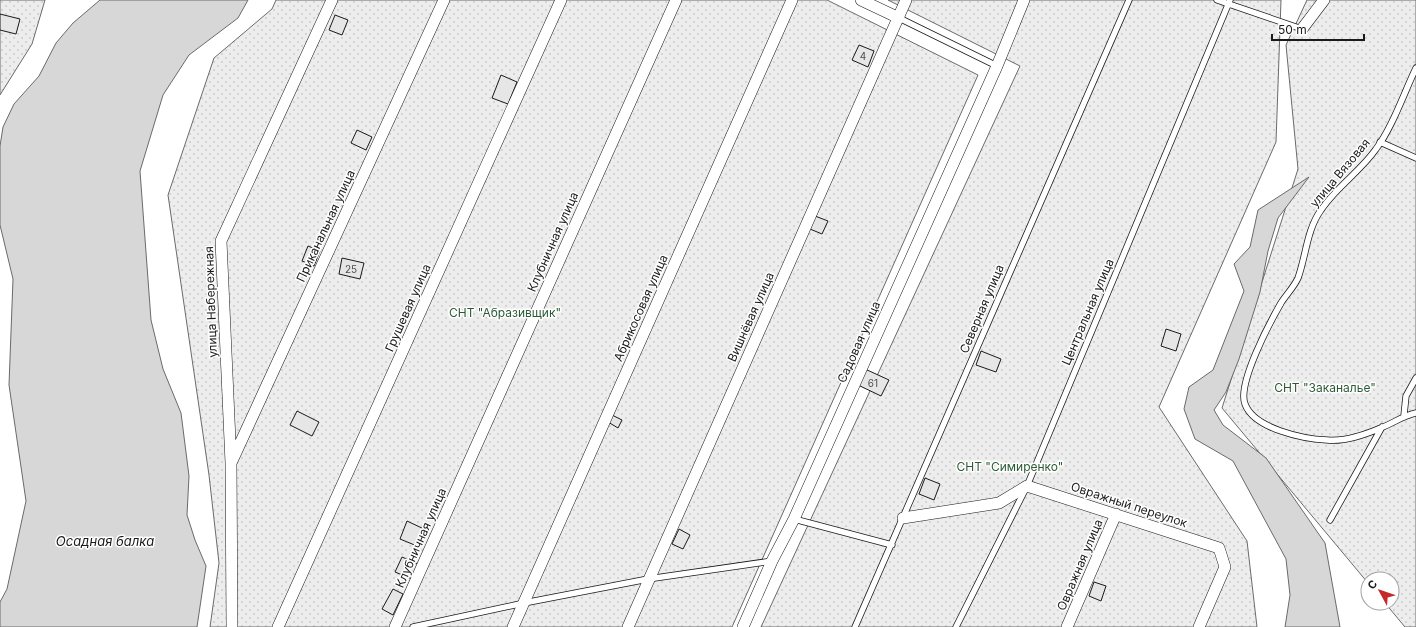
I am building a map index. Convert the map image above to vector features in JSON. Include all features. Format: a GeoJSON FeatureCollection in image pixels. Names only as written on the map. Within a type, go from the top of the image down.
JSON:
{"type":"FeatureCollection","features":[{"type":"Feature","properties":{"kind":"street","name":"улица Набережная"},"geometry":{"type":"LineString","coordinates":[[232,627],[231,463],[221,241],[332,0]]}},
{"type":"Feature","properties":{"kind":"street","name":"Приканальная улица"},"geometry":{"type":"LineString","coordinates":[[231,463],[444,0]]}},
{"type":"Feature","properties":{"kind":"street","name":"Грушевая улица"},"geometry":{"type":"LineString","coordinates":[[278,627],[561,0]]}},
{"type":"Feature","properties":{"kind":"street","name":"Клубничная улица"},"geometry":{"type":"LineString","coordinates":[[395,627],[676,0]]}},
{"type":"Feature","properties":{"kind":"street","name":"Абрикосовая улица"},"geometry":{"type":"LineString","coordinates":[[513,627],[792,0]]}},
{"type":"Feature","properties":{"kind":"street"},"geometry":{"type":"LineString","coordinates":[[861,0],[899,18]]}},
{"type":"Feature","properties":{"kind":"street","name":"Вишнёвая улица"},"geometry":{"type":"LineString","coordinates":[[628,627],[906,0]]}},
{"type":"Feature","properties":{"kind":"street","name":"Садовая улица"},"geometry":{"type":"LineString","coordinates":[[743,627],[772,561],[794,519],[997,66],[1024,0]]}},
{"type":"Feature","properties":{"kind":"street"},"geometry":{"type":"LineString","coordinates":[[1302,29],[1324,0]]}},
{"type":"Feature","properties":{"kind":"street"},"geometry":{"type":"LineString","coordinates":[[903,518],[999,503],[1027,486]]}},
{"type":"Feature","properties":{"kind":"street","name":"Овражный переулок"},"geometry":{"type":"LineString","coordinates":[[1027,486],[1219,548],[1225,567],[1199,627]]}},
{"type":"Feature","properties":{"kind":"street","name":"Овражная улица"},"geometry":{"type":"LineString","coordinates":[[1067,627],[1116,514]]}},
{"type":"Feature","properties":{"kind":"lane","name":"Северная улица"},"geometry":{"type":"LineString","coordinates":[[855,627],[1129,0]]}},
{"type":"Feature","properties":{"kind":"lane"},"geometry":{"type":"LineString","coordinates":[[1217,0],[1229,2],[1302,29]]}},
{"type":"Feature","properties":{"kind":"lane","name":"Центральная улица"},"geometry":{"type":"LineString","coordinates":[[956,627],[1027,486],[1229,2]]}},
{"type":"Feature","properties":{"kind":"lane"},"geometry":{"type":"LineString","coordinates":[[899,18],[997,66]]}},
{"type":"Feature","properties":{"kind":"lane","name":"улица Вязовая"},"geometry":{"type":"LineString","coordinates":[[1382,427],[1343,439],[1328,440],[1289,434],[1257,420],[1245,404],[1244,385],[1265,333],[1281,304],[1297,280],[1309,239],[1320,211],[1354,175],[1380,142],[1416,68]]}},
{"type":"Feature","properties":{"kind":"lane"},"geometry":{"type":"LineString","coordinates":[[1380,142],[1416,158]]}},
{"type":"Feature","properties":{"kind":"lane"},"geometry":{"type":"LineString","coordinates":[[1404,415],[1406,396],[1416,378]]}},
{"type":"Feature","properties":{"kind":"lane"},"geometry":{"type":"LineString","coordinates":[[1330,520],[1382,427],[1404,415],[1416,413]]}},
{"type":"Feature","properties":{"kind":"lane"},"geometry":{"type":"LineString","coordinates":[[794,519],[892,545]]}},
{"type":"Feature","properties":{"kind":"lane"},"geometry":{"type":"LineString","coordinates":[[413,627],[524,603],[648,579],[772,561]]}},
{"type":"Feature","properties":{"kind":"green space"},"geometry":{"type":"Polygon","coordinates":[[[0,0],[45,0],[32,44],[0,95],[0,0]]]}},
{"type":"Feature","properties":{"kind":"green space","name":"СНТ \"Абразивщик\""},"geometry":{"type":"Polygon","coordinates":[[[276,0],[827,0],[978,75],[732,627],[210,627],[219,563],[209,475],[168,195],[214,58],[272,9],[276,0]]]}},
{"type":"Feature","properties":{"kind":"green space","name":"СНТ \"Симиренко\""},"geometry":{"type":"Polygon","coordinates":[[[888,0],[1281,0],[1276,142],[1159,407],[1247,541],[1257,627],[761,627],[1020,66],[888,0]]]}},
{"type":"Feature","properties":{"kind":"green space","name":"СНТ \"Заканалье\""},"geometry":{"type":"Polygon","coordinates":[[[1307,0],[1416,0],[1416,627],[1405,627],[1392,611],[1400,611],[1400,571],[1360,571],[1360,573],[1222,408],[1298,169],[1286,45],[1307,0]]]}},
{"type":"Feature","properties":{"kind":"water","name":"Осадная балка"},"geometry":{"type":"Polygon","coordinates":[[[100,0],[248,0],[238,18],[189,55],[163,95],[140,171],[151,320],[163,369],[181,413],[189,476],[187,515],[195,540],[206,566],[197,627],[0,627],[0,602],[7,589],[26,501],[9,385],[13,279],[0,225],[0,146],[3,127],[14,104],[39,76],[56,43],[73,23],[100,0]]]}},
{"type":"Feature","properties":{"kind":"water"},"geometry":{"type":"Polygon","coordinates":[[[1309,177],[1278,218],[1268,251],[1260,292],[1239,359],[1226,392],[1214,410],[1223,425],[1266,458],[1325,543],[1340,627],[1285,627],[1290,595],[1286,559],[1233,461],[1195,439],[1184,409],[1189,387],[1213,370],[1244,291],[1234,264],[1250,247],[1258,210],[1309,177]]]}},
{"type":"Feature","properties":{"kind":"building"},"geometry":{"type":"Polygon","coordinates":[[[0,14],[20,19],[16,34],[0,30],[0,14]]]}},
{"type":"Feature","properties":{"kind":"building"},"geometry":{"type":"Polygon","coordinates":[[[335,15],[348,20],[342,35],[329,30],[335,15]]]}},
{"type":"Feature","properties":{"kind":"building"},"geometry":{"type":"Polygon","coordinates":[[[859,45],[874,51],[868,67],[852,60],[859,45]]]}},
{"type":"Feature","properties":{"kind":"building"},"geometry":{"type":"Polygon","coordinates":[[[501,75],[517,82],[508,104],[492,98],[501,75]]]}},
{"type":"Feature","properties":{"kind":"building"},"geometry":{"type":"Polygon","coordinates":[[[357,130],[372,137],[366,150],[351,143],[357,130]]]}},
{"type":"Feature","properties":{"kind":"building"},"geometry":{"type":"Polygon","coordinates":[[[815,216],[828,221],[822,234],[810,229],[815,216]]]}},
{"type":"Feature","properties":{"kind":"building"},"geometry":{"type":"Polygon","coordinates":[[[308,246],[320,251],[314,266],[302,261],[308,246]]]}},
{"type":"Feature","properties":{"kind":"building"},"geometry":{"type":"Polygon","coordinates":[[[342,258],[364,263],[360,279],[339,274],[342,258]]]}},
{"type":"Feature","properties":{"kind":"building"},"geometry":{"type":"Polygon","coordinates":[[[1166,329],[1181,334],[1176,351],[1161,346],[1166,329]]]}},
{"type":"Feature","properties":{"kind":"building"},"geometry":{"type":"Polygon","coordinates":[[[981,351],[1001,359],[996,372],[976,365],[981,351]]]}},
{"type":"Feature","properties":{"kind":"building"},"geometry":{"type":"Polygon","coordinates":[[[865,369],[889,380],[881,396],[858,385],[865,369]]]}},
{"type":"Feature","properties":{"kind":"building"},"geometry":{"type":"Polygon","coordinates":[[[297,411],[319,422],[312,436],[290,425],[297,411]]]}},
{"type":"Feature","properties":{"kind":"building"},"geometry":{"type":"Polygon","coordinates":[[[612,415],[622,420],[618,428],[608,422],[612,415]]]}},
{"type":"Feature","properties":{"kind":"building"},"geometry":{"type":"Polygon","coordinates":[[[925,478],[940,484],[934,500],[919,494],[925,478]]]}},
{"type":"Feature","properties":{"kind":"building"},"geometry":{"type":"Polygon","coordinates":[[[407,521],[424,529],[417,546],[400,539],[407,521]]]}},
{"type":"Feature","properties":{"kind":"building"},"geometry":{"type":"Polygon","coordinates":[[[679,529],[690,535],[683,549],[672,544],[679,529]]]}},
{"type":"Feature","properties":{"kind":"building"},"geometry":{"type":"Polygon","coordinates":[[[402,557],[418,564],[412,579],[395,572],[402,557]]]}},
{"type":"Feature","properties":{"kind":"building"},"geometry":{"type":"Polygon","coordinates":[[[1094,582],[1106,586],[1101,601],[1089,596],[1094,582]]]}},
{"type":"Feature","properties":{"kind":"building"},"geometry":{"type":"Polygon","coordinates":[[[393,589],[403,594],[393,615],[382,609],[393,589]]]}}]}
